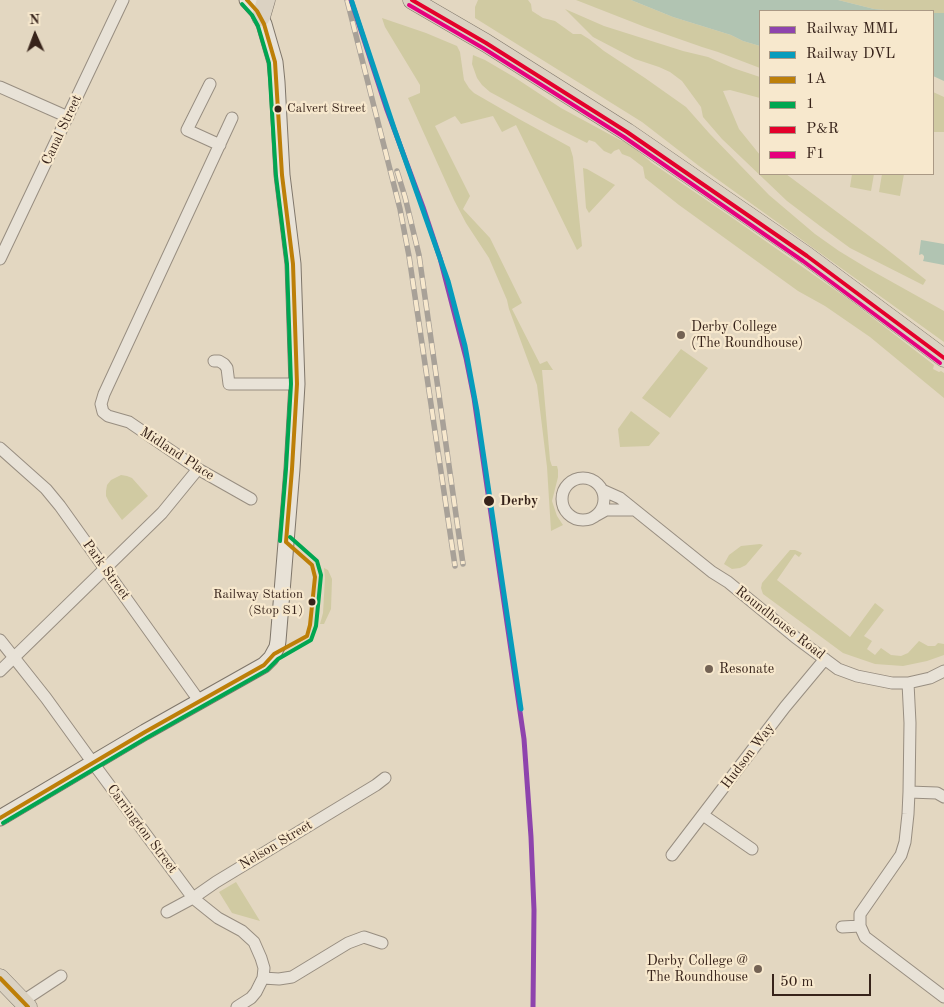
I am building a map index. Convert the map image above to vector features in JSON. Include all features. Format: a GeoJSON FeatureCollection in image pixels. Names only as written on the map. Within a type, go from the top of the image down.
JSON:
{"type":"FeatureCollection","features":[{"type":"Feature","properties":{"kind":"main road"},"geometry":{"type":"LineString","coordinates":[[0,818],[264,665],[274,654],[278,640],[292,468],[296,384],[293,264],[282,175],[275,62],[264,8],[252,5],[247,0]]}},
{"type":"Feature","properties":{"kind":"main road"},"geometry":{"type":"LineString","coordinates":[[412,0],[486,43],[627,132],[807,256],[944,358]]}},
{"type":"Feature","properties":{"kind":"main road"},"geometry":{"type":"LineString","coordinates":[[0,978],[25,1004]]}},
{"type":"Feature","properties":{"kind":"street","name":"Canal Street"},"geometry":{"type":"LineString","coordinates":[[0,259],[123,0]]}},
{"type":"Feature","properties":{"kind":"street"},"geometry":{"type":"LineString","coordinates":[[210,84],[187,130],[220,145],[232,118]]}},
{"type":"Feature","properties":{"kind":"street"},"geometry":{"type":"LineString","coordinates":[[0,87],[68,117]]}},
{"type":"Feature","properties":{"kind":"street","name":"Midland Place"},"geometry":{"type":"LineString","coordinates":[[220,145],[104,394],[102,404],[103,412],[129,422],[198,469],[251,499]]}},
{"type":"Feature","properties":{"kind":"street"},"geometry":{"type":"LineString","coordinates":[[214,361],[219,361],[227,368],[229,384],[296,384]]}},
{"type":"Feature","properties":{"kind":"street","name":"Park Street"},"geometry":{"type":"LineString","coordinates":[[0,448],[46,489],[60,506],[200,702]]}},
{"type":"Feature","properties":{"kind":"street"},"geometry":{"type":"LineString","coordinates":[[0,671],[162,513],[198,469]]}},
{"type":"Feature","properties":{"kind":"street"},"geometry":{"type":"LineString","coordinates":[[595,517],[600,513],[605,500],[602,490],[593,480],[587,478],[579,478],[569,483],[563,493],[562,501],[570,516],[588,520],[595,517],[606,510],[634,510]]}},
{"type":"Feature","properties":{"kind":"street","name":"Roundhouse Road"},"geometry":{"type":"LineString","coordinates":[[602,490],[620,498],[838,669],[857,676],[892,683],[908,683],[930,678],[944,671]]}},
{"type":"Feature","properties":{"kind":"street","name":"Carrington Street"},"geometry":{"type":"LineString","coordinates":[[0,640],[46,698],[193,898],[218,918],[242,931],[254,942],[264,968],[263,978]]}},
{"type":"Feature","properties":{"kind":"street","name":"Hudson Way"},"geometry":{"type":"LineString","coordinates":[[672,855],[785,707],[825,659]]}},
{"type":"Feature","properties":{"kind":"street"},"geometry":{"type":"LineString","coordinates":[[908,683],[910,722],[909,792],[904,842],[901,855],[860,914],[860,926],[865,937],[944,997]]}},
{"type":"Feature","properties":{"kind":"street","name":"Nelson Street"},"geometry":{"type":"LineString","coordinates":[[167,912],[193,898],[385,778]]}},
{"type":"Feature","properties":{"kind":"street"},"geometry":{"type":"LineString","coordinates":[[909,792],[937,793],[944,797]]}},
{"type":"Feature","properties":{"kind":"street"},"geometry":{"type":"LineString","coordinates":[[703,814],[752,849]]}},
{"type":"Feature","properties":{"kind":"street"},"geometry":{"type":"LineString","coordinates":[[842,927],[860,926]]}},
{"type":"Feature","properties":{"kind":"street"},"geometry":{"type":"LineString","coordinates":[[237,1007],[251,998],[263,978],[279,979],[292,977],[348,943],[364,937],[382,943]]}},
{"type":"Feature","properties":{"kind":"street"},"geometry":{"type":"LineString","coordinates":[[25,1004],[60,976]]}},
{"type":"Feature","properties":{"kind":"shaded area"},"geometry":{"type":"Polygon","coordinates":[[[478,0],[528,0],[532,11],[543,18],[555,21],[573,34],[581,34],[686,107],[769,195],[815,234],[867,268],[944,311],[944,342],[699,166],[642,122],[475,18],[475,7],[478,0]]]}},
{"type":"Feature","properties":{"kind":"shaded area"},"geometry":{"type":"Polygon","coordinates":[[[576,0],[631,0],[673,17],[731,35],[759,46],[759,68],[718,52],[645,27],[576,0]]]}},
{"type":"Feature","properties":{"kind":"shaded area"},"geometry":{"type":"Polygon","coordinates":[[[631,0],[838,0],[884,10],[759,10],[759,46],[673,17],[631,0]]]}},
{"type":"Feature","properties":{"kind":"shaded area"},"geometry":{"type":"Polygon","coordinates":[[[838,0],[944,0],[944,13],[934,13],[934,10],[874,9],[838,0]]]}},
{"type":"Feature","properties":{"kind":"shaded area"},"geometry":{"type":"Polygon","coordinates":[[[565,9],[604,26],[708,57],[759,77],[759,98],[730,90],[723,91],[739,129],[759,154],[759,174],[722,139],[703,117],[701,107],[682,81],[670,72],[635,59],[593,37],[565,9]]]}},
{"type":"Feature","properties":{"kind":"shaded area"},"geometry":{"type":"Polygon","coordinates":[[[934,13],[944,13],[944,81],[934,76],[934,13]]]}},
{"type":"Feature","properties":{"kind":"shaded area"},"geometry":{"type":"Polygon","coordinates":[[[382,18],[457,46],[460,52],[464,80],[474,93],[570,147],[573,157],[582,246],[577,250],[516,125],[502,132],[493,116],[461,124],[455,116],[435,126],[470,196],[463,209],[490,238],[522,303],[512,309],[540,364],[547,361],[553,370],[542,370],[550,460],[552,466],[557,466],[558,470],[552,501],[557,516],[563,525],[551,531],[547,467],[537,385],[507,300],[489,258],[466,223],[454,200],[408,98],[420,93],[420,85],[385,27],[382,18]]]}},
{"type":"Feature","properties":{"kind":"shaded area"},"geometry":{"type":"Polygon","coordinates":[[[473,55],[514,77],[561,108],[627,142],[652,163],[851,301],[934,365],[933,369],[944,373],[944,398],[870,337],[825,306],[798,291],[679,205],[645,178],[643,167],[630,157],[622,154],[619,149],[611,154],[604,151],[595,142],[589,140],[587,143],[490,92],[477,78],[472,64],[473,55]]]}},
{"type":"Feature","properties":{"kind":"shaded area"},"geometry":{"type":"Polygon","coordinates":[[[934,92],[944,97],[944,132],[934,132],[934,92]]]}},
{"type":"Feature","properties":{"kind":"shaded area"},"geometry":{"type":"Polygon","coordinates":[[[583,168],[615,185],[589,213],[586,208],[583,168]]]}},
{"type":"Feature","properties":{"kind":"shaded area"},"geometry":{"type":"Polygon","coordinates":[[[760,175],[787,175],[926,280],[923,285],[850,248],[787,201],[760,175]]]}},
{"type":"Feature","properties":{"kind":"shaded area"},"geometry":{"type":"Polygon","coordinates":[[[852,175],[874,175],[871,191],[850,187],[852,175]]]}},
{"type":"Feature","properties":{"kind":"shaded area"},"geometry":{"type":"Polygon","coordinates":[[[882,175],[904,175],[900,196],[879,192],[882,175]]]}},
{"type":"Feature","properties":{"kind":"shaded area"},"geometry":{"type":"Polygon","coordinates":[[[921,240],[944,244],[944,265],[923,261],[924,256],[922,254],[919,255],[921,240]]]}},
{"type":"Feature","properties":{"kind":"shaded area"},"geometry":{"type":"Polygon","coordinates":[[[681,349],[708,368],[670,418],[642,398],[681,349]]]}},
{"type":"Feature","properties":{"kind":"shaded area"},"geometry":{"type":"Polygon","coordinates":[[[631,411],[660,433],[649,446],[620,447],[618,429],[631,411]]]}},
{"type":"Feature","properties":{"kind":"shaded area"},"geometry":{"type":"Polygon","coordinates":[[[121,475],[132,478],[148,496],[122,520],[106,496],[107,485],[111,480],[121,475]]]}},
{"type":"Feature","properties":{"kind":"shaded area"},"geometry":{"type":"Polygon","coordinates":[[[763,545],[746,565],[732,569],[724,564],[729,555],[741,546],[763,545]]]}},
{"type":"Feature","properties":{"kind":"shaded area"},"geometry":{"type":"Polygon","coordinates":[[[790,550],[802,553],[799,557],[795,554],[777,580],[850,637],[875,603],[884,610],[864,636],[872,641],[867,649],[875,655],[881,648],[891,655],[901,656],[908,653],[919,641],[928,646],[935,646],[938,643],[944,644],[944,655],[903,666],[875,664],[843,653],[763,594],[762,583],[790,550]]]}},
{"type":"Feature","properties":{"kind":"shaded area"},"geometry":{"type":"Polygon","coordinates":[[[324,568],[328,570],[332,579],[331,609],[324,624],[320,624],[323,613],[324,568]]]}},
{"type":"Feature","properties":{"kind":"shaded area"},"geometry":{"type":"Polygon","coordinates":[[[236,882],[260,921],[232,913],[219,892],[236,882]]]}},
{"type":"Feature","properties":{"kind":"railway"},"geometry":{"type":"LineString","coordinates":[[347,0],[400,209],[409,256],[455,566]]}},
{"type":"Feature","properties":{"kind":"railway"},"geometry":{"type":"LineString","coordinates":[[397,171],[419,255],[463,564]]}},
{"type":"Feature","properties":{"kind":"rail line","name":"MML"},"geometry":{"type":"LineString","coordinates":[[351,0],[387,110],[440,258],[466,358],[474,398],[524,739],[534,910],[533,1007]]}},
{"type":"Feature","properties":{"kind":"rail line","name":"DVL"},"geometry":{"type":"LineString","coordinates":[[352,2],[448,281],[465,346],[477,411],[521,709]]}},
{"type":"Feature","properties":{"kind":"transit line","name":"1A"},"geometry":{"type":"LineString","coordinates":[[247,0],[257,11],[264,24],[275,62],[282,175],[293,264],[297,384],[286,542]]}},
{"type":"Feature","properties":{"kind":"transit line","name":"P&R"},"geometry":{"type":"LineString","coordinates":[[412,0],[486,43],[627,132],[807,256],[944,358]]}},
{"type":"Feature","properties":{"kind":"transit line","name":"1"},"geometry":{"type":"LineString","coordinates":[[242,4],[252,15],[258,26],[269,63],[276,176],[287,264],[291,384],[280,541]]}},
{"type":"Feature","properties":{"kind":"transit line","name":"F1"},"geometry":{"type":"LineString","coordinates":[[409,5],[483,48],[624,137],[803,261],[940,363]]}},
{"type":"Feature","properties":{"kind":"transit line","name":"1"},"geometry":{"type":"LineString","coordinates":[[3,823],[148,737],[267,670],[278,659],[311,640],[316,626],[321,575],[317,561],[290,537]]}},
{"type":"Feature","properties":{"kind":"transit line","name":"1A"},"geometry":{"type":"LineString","coordinates":[[0,818],[145,732],[264,665],[274,654],[307,636],[315,577],[312,565],[286,542]]}},
{"type":"Feature","properties":{"kind":"transit line","name":"1A"},"geometry":{"type":"LineString","coordinates":[[0,978],[28,1007]]}},
{"type":"Feature","properties":{"kind":"place","name":"Calvert Street"},"geometry":{"type":"Point","coordinates":[278,109]}},
{"type":"Feature","properties":{"kind":"place","name":"Derby College (The Roundhouse)"},"geometry":{"type":"Point","coordinates":[681,335]}},
{"type":"Feature","properties":{"kind":"place","name":"Derby"},"geometry":{"type":"Point","coordinates":[489,501]}},
{"type":"Feature","properties":{"kind":"place","name":"Railway Station (Stop S1)"},"geometry":{"type":"Point","coordinates":[312,602]}},
{"type":"Feature","properties":{"kind":"place","name":"Resonate"},"geometry":{"type":"Point","coordinates":[709,669]}},
{"type":"Feature","properties":{"kind":"place","name":"Derby College @ The Roundhouse"},"geometry":{"type":"Point","coordinates":[758,969]}}]}
